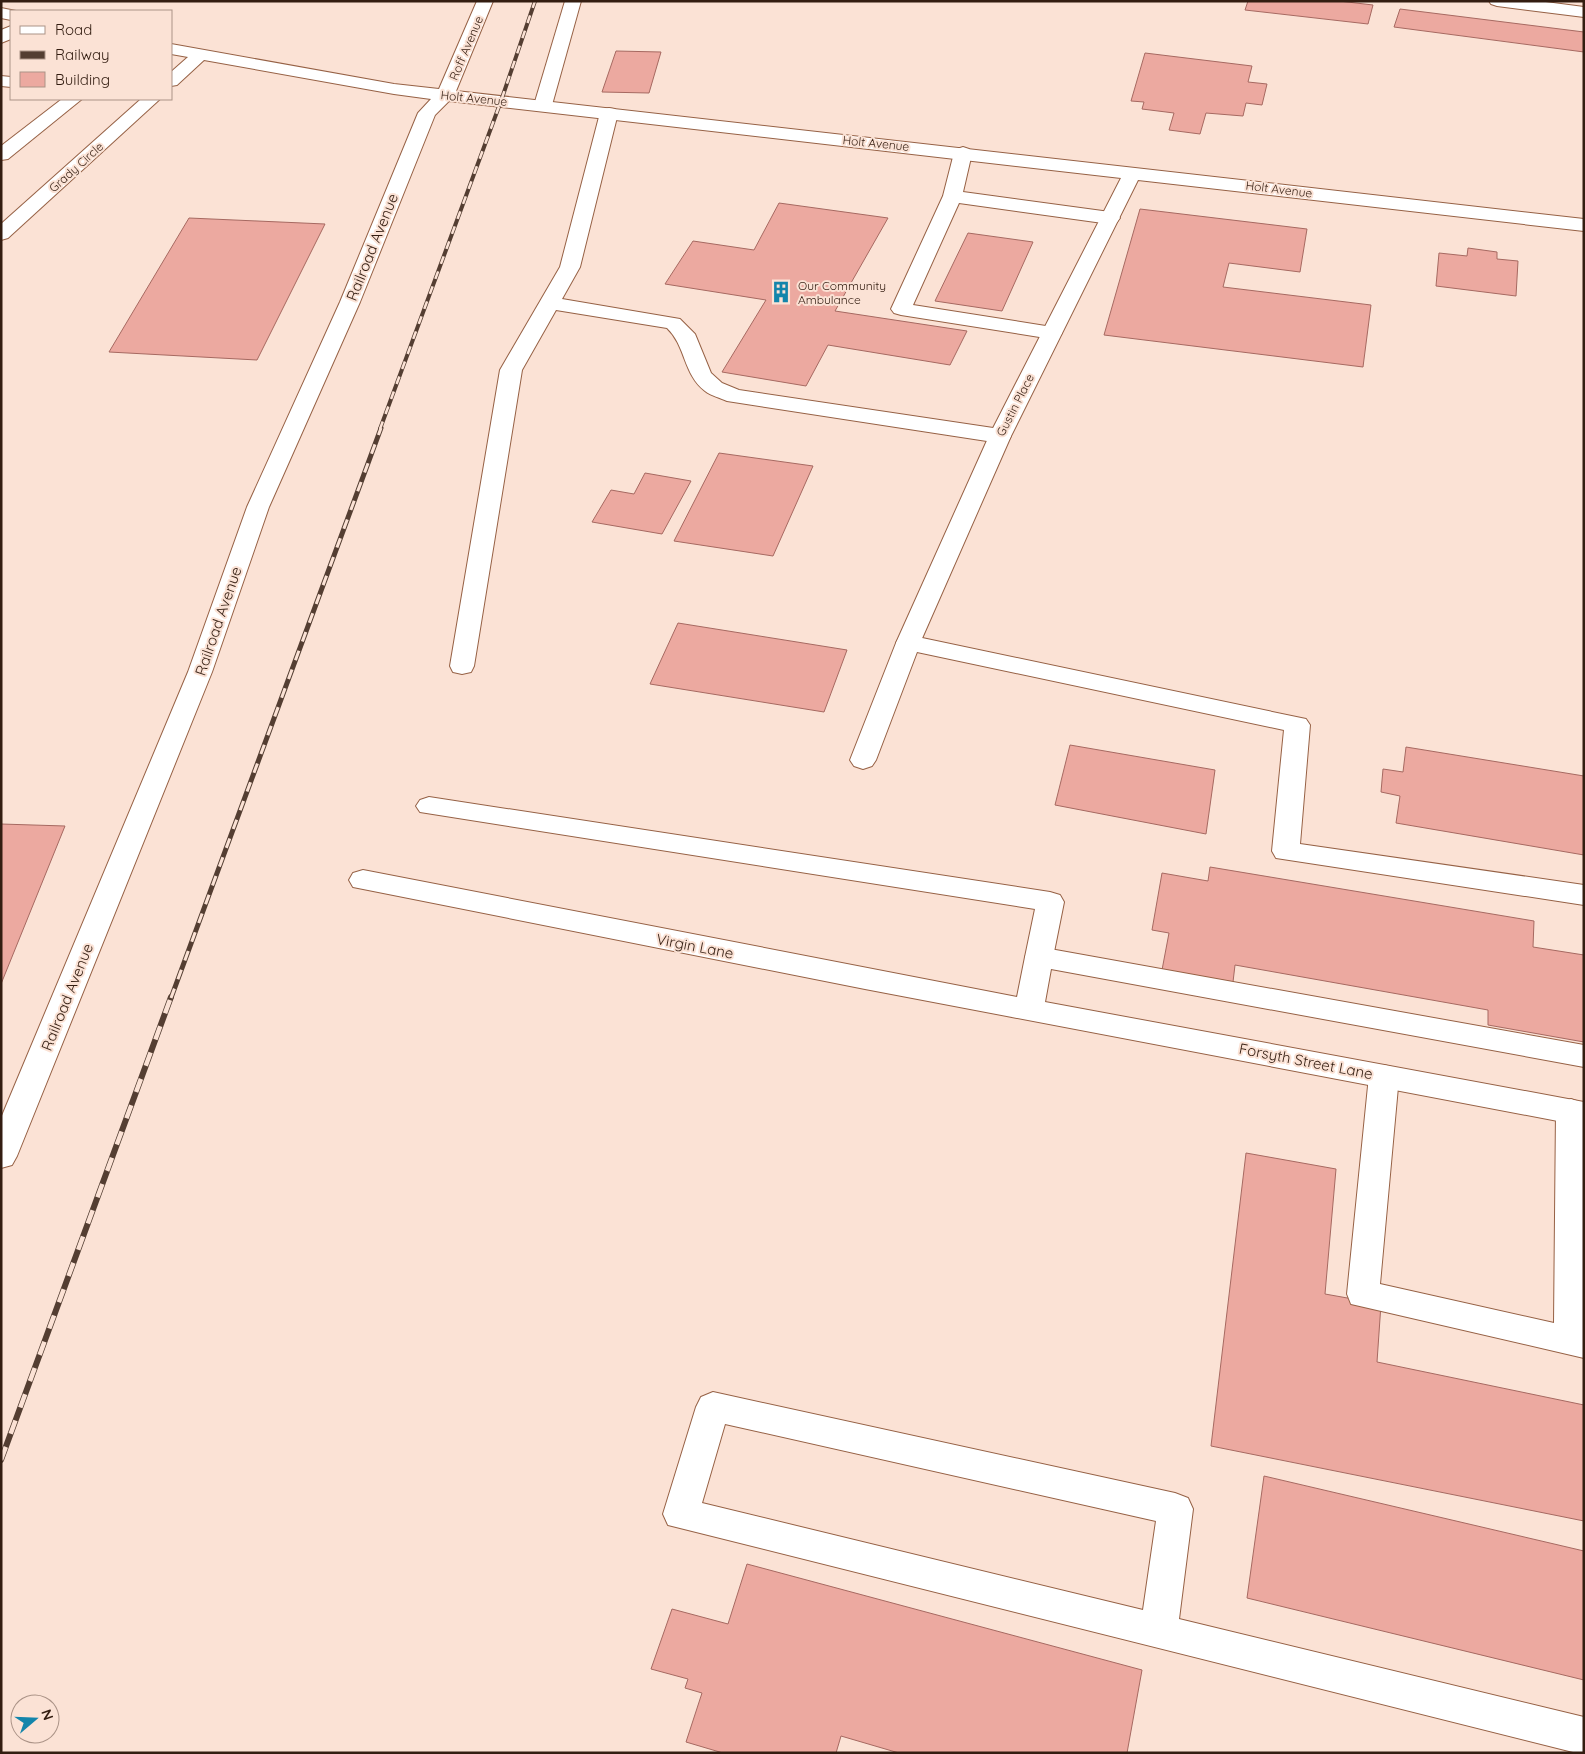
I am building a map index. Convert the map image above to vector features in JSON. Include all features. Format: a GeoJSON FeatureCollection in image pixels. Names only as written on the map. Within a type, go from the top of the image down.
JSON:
{"type":"FeatureCollection","features":[{"type":"Feature","properties":{"kind":"street","name":"Roff Avenue"},"geometry":{"type":"LineString","coordinates":[[446,94],[485,1]]}},
{"type":"Feature","properties":{"kind":"street"},"geometry":{"type":"LineString","coordinates":[[543,105],[573,1]]}},
{"type":"Feature","properties":{"kind":"street"},"geometry":{"type":"LineString","coordinates":[[1497,1],[1584,12]]}},
{"type":"Feature","properties":{"kind":"street","name":"Holt Avenue"},"geometry":{"type":"LineString","coordinates":[[172,48],[200,55],[394,89],[1584,225]]}},
{"type":"Feature","properties":{"kind":"street"},"geometry":{"type":"LineString","coordinates":[[172,80],[200,55]]}},
{"type":"Feature","properties":{"kind":"street","name":"Railroad Avenue"},"geometry":{"type":"LineString","coordinates":[[1,1156],[200,672],[258,507],[350,302],[426,113],[446,94]]}},
{"type":"Feature","properties":{"kind":"street"},"geometry":{"type":"LineString","coordinates":[[1,155],[72,100]]}},
{"type":"Feature","properties":{"kind":"street","name":"Grady Circle"},"geometry":{"type":"LineString","coordinates":[[1,234],[150,100]]}},
{"type":"Feature","properties":{"kind":"street"},"geometry":{"type":"LineString","coordinates":[[462,666],[511,370],[570,267],[609,113]]}},
{"type":"Feature","properties":{"kind":"street"},"geometry":{"type":"LineString","coordinates":[[963,153],[952,196],[902,309],[1052,333]]}},
{"type":"Feature","properties":{"kind":"street","name":"Gustin Place"},"geometry":{"type":"LineString","coordinates":[[864,760],[908,643],[1000,436],[1133,172]]}},
{"type":"Feature","properties":{"kind":"street"},"geometry":{"type":"LineString","coordinates":[[952,196],[1110,218]]}},
{"type":"Feature","properties":{"kind":"street"},"geometry":{"type":"LineString","coordinates":[[550,303],[673,323],[685,334],[701,375],[714,388],[735,396],[1000,436]]}},
{"type":"Feature","properties":{"kind":"street"},"geometry":{"type":"LineString","coordinates":[[908,643],[1297,725],[1286,851],[1584,895]]}},
{"type":"Feature","properties":{"kind":"street"},"geometry":{"type":"LineString","coordinates":[[429,806],[1050,902],[1028,1010]]}},
{"type":"Feature","properties":{"kind":"street","name":"Virgin Lane"},"geometry":{"type":"LineString","coordinates":[[363,880],[1028,1010]]}},
{"type":"Feature","properties":{"kind":"street"},"geometry":{"type":"LineString","coordinates":[[1040,957],[1584,1056]]}},
{"type":"Feature","properties":{"kind":"street","name":"Forsyth Street Lane"},"geometry":{"type":"LineString","coordinates":[[1028,1010],[1578,1113]]}},
{"type":"Feature","properties":{"kind":"street"},"geometry":{"type":"LineString","coordinates":[[1384,1076],[1364,1294],[1577,1343],[1578,1113]]}},
{"type":"Feature","properties":{"kind":"street"},"geometry":{"type":"LineString","coordinates":[[1159,1631],[1175,1509],[713,1407],[681,1514],[1584,1736]]}},
{"type":"Feature","properties":{"kind":"building"},"geometry":{"type":"Polygon","coordinates":[[[1248,1],[1339,1],[1373,5],[1368,24],[1245,10],[1248,1]]]}},
{"type":"Feature","properties":{"kind":"building"},"geometry":{"type":"Polygon","coordinates":[[[1400,9],[1584,32],[1584,52],[1394,27],[1400,9]]]}},
{"type":"Feature","properties":{"kind":"building"},"geometry":{"type":"Polygon","coordinates":[[[616,51],[661,52],[649,93],[602,92],[616,51]]]}},
{"type":"Feature","properties":{"kind":"building"},"geometry":{"type":"Polygon","coordinates":[[[1145,53],[1252,66],[1248,82],[1267,84],[1262,105],[1246,103],[1243,116],[1206,113],[1200,134],[1169,130],[1174,113],[1142,109],[1144,102],[1131,101],[1145,53]]]}},
{"type":"Feature","properties":{"kind":"building","name":"Our Community Ambulance"},"geometry":{"type":"Polygon","coordinates":[[[779,203],[888,218],[835,311],[967,331],[950,365],[828,345],[806,386],[722,372],[766,300],[665,284],[693,241],[754,250],[779,203]]]}},
{"type":"Feature","properties":{"kind":"building"},"geometry":{"type":"Polygon","coordinates":[[[1140,209],[1307,229],[1300,272],[1229,263],[1223,287],[1371,305],[1363,367],[1104,335],[1140,209]]]}},
{"type":"Feature","properties":{"kind":"building"},"geometry":{"type":"Polygon","coordinates":[[[189,218],[325,224],[257,360],[109,352],[189,218]]]}},
{"type":"Feature","properties":{"kind":"building"},"geometry":{"type":"Polygon","coordinates":[[[968,233],[1033,242],[1002,311],[935,301],[968,233]]]}},
{"type":"Feature","properties":{"kind":"building"},"geometry":{"type":"Polygon","coordinates":[[[1468,248],[1497,252],[1497,259],[1518,261],[1516,296],[1436,286],[1439,253],[1467,256],[1468,248]]]}},
{"type":"Feature","properties":{"kind":"building"},"geometry":{"type":"Polygon","coordinates":[[[719,453],[813,466],[773,556],[674,541],[719,453]]]}},
{"type":"Feature","properties":{"kind":"building"},"geometry":{"type":"Polygon","coordinates":[[[645,473],[691,481],[662,534],[592,522],[611,490],[634,494],[645,473]]]}},
{"type":"Feature","properties":{"kind":"building"},"geometry":{"type":"Polygon","coordinates":[[[678,623],[847,650],[824,712],[650,684],[678,623]]]}},
{"type":"Feature","properties":{"kind":"building"},"geometry":{"type":"Polygon","coordinates":[[[1070,745],[1215,770],[1206,834],[1055,805],[1070,745]]]}},
{"type":"Feature","properties":{"kind":"building"},"geometry":{"type":"Polygon","coordinates":[[[1406,747],[1584,776],[1584,855],[1396,823],[1400,796],[1381,792],[1383,769],[1403,772],[1406,747]]]}},
{"type":"Feature","properties":{"kind":"building"},"geometry":{"type":"Polygon","coordinates":[[[1,824],[65,826],[1,984],[1,824]]]}},
{"type":"Feature","properties":{"kind":"building"},"geometry":{"type":"Polygon","coordinates":[[[1210,867],[1534,921],[1533,947],[1584,955],[1584,1042],[1488,1025],[1488,1010],[1235,965],[1233,982],[1162,970],[1169,933],[1152,930],[1162,873],[1208,881],[1210,867]]]}},
{"type":"Feature","properties":{"kind":"building"},"geometry":{"type":"Polygon","coordinates":[[[1246,1153],[1336,1169],[1325,1294],[1381,1304],[1377,1362],[1584,1405],[1584,1521],[1211,1446],[1246,1153]]]}},
{"type":"Feature","properties":{"kind":"building"},"geometry":{"type":"Polygon","coordinates":[[[1264,1476],[1584,1551],[1584,1680],[1247,1598],[1264,1476]]]}},
{"type":"Feature","properties":{"kind":"building"},"geometry":{"type":"Polygon","coordinates":[[[747,1564],[1142,1670],[1127,1753],[899,1753],[841,1736],[836,1753],[723,1753],[686,1742],[702,1693],[685,1688],[688,1679],[651,1669],[672,1609],[728,1624],[747,1564]]]}},
{"type":"Feature","properties":{"kind":"railway"},"geometry":{"type":"LineString","coordinates":[[380,429],[501,101],[535,1]]}},
{"type":"Feature","properties":{"kind":"railway"},"geometry":{"type":"LineString","coordinates":[[171,998],[381,428]]}},
{"type":"Feature","properties":{"kind":"railway"},"geometry":{"type":"LineString","coordinates":[[1,1460],[171,997]]}},
{"type":"Feature","properties":{"kind":"place","name":"Our Community Ambulance"},"geometry":{"type":"Point","coordinates":[781,292]}}]}
